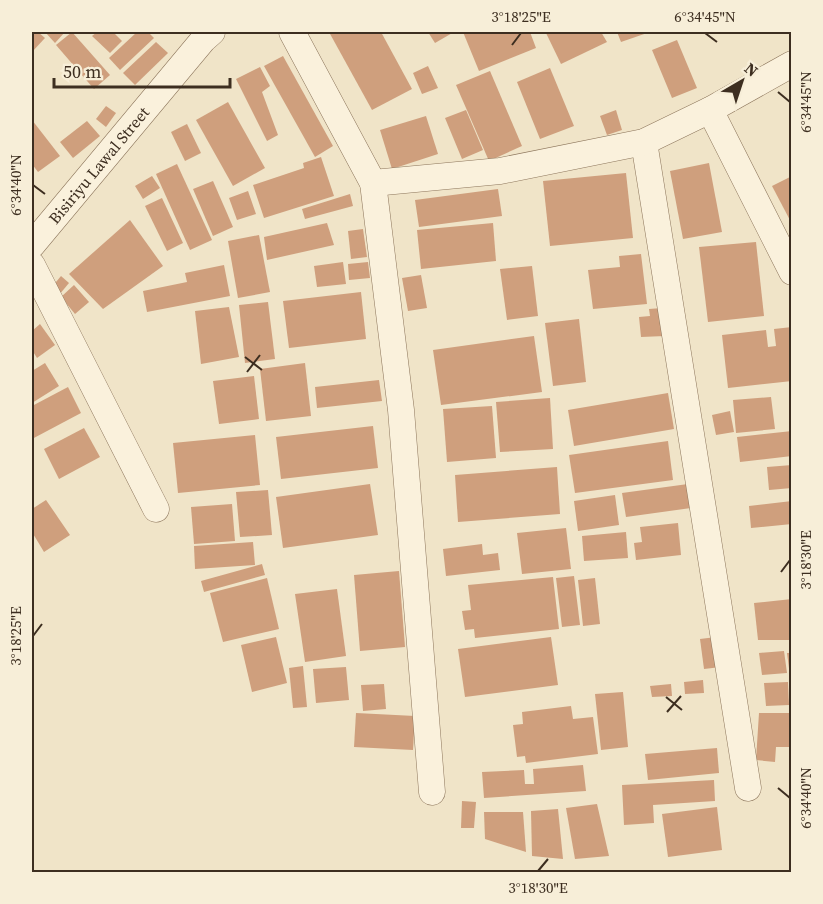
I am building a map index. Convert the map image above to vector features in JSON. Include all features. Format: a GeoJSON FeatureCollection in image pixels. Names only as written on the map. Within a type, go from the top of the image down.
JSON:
{"type":"FeatureCollection","features":[{"type":"Feature","properties":{"kind":"street","name":"Bisiriyu Lawal Street"},"geometry":{"type":"LineString","coordinates":[[32,245],[212,32]]}},
{"type":"Feature","properties":{"kind":"street"},"geometry":{"type":"LineString","coordinates":[[292,32],[373,183],[401,410],[432,792]]}},
{"type":"Feature","properties":{"kind":"street"},"geometry":{"type":"LineString","coordinates":[[373,183],[500,171],[644,142],[710,110],[792,64]]}},
{"type":"Feature","properties":{"kind":"street"},"geometry":{"type":"LineString","coordinates":[[710,110],[792,272]]}},
{"type":"Feature","properties":{"kind":"street"},"geometry":{"type":"LineString","coordinates":[[644,142],[748,788]]}},
{"type":"Feature","properties":{"kind":"street"},"geometry":{"type":"LineString","coordinates":[[32,265],[156,509]]}},
{"type":"Feature","properties":{"kind":"building"},"geometry":{"type":"Polygon","coordinates":[[[32,32],[38,32],[45,38],[32,52],[32,32]]]}},
{"type":"Feature","properties":{"kind":"building"},"geometry":{"type":"Polygon","coordinates":[[[45,32],[65,32],[55,43],[45,32]]]}},
{"type":"Feature","properties":{"kind":"building"},"geometry":{"type":"Polygon","coordinates":[[[72,32],[110,75],[94,89],[56,45],[72,32]]]}},
{"type":"Feature","properties":{"kind":"building"},"geometry":{"type":"Polygon","coordinates":[[[97,32],[113,32],[122,41],[110,53],[92,36],[97,32]]]}},
{"type":"Feature","properties":{"kind":"building"},"geometry":{"type":"Polygon","coordinates":[[[137,32],[148,32],[154,38],[120,70],[109,58],[137,32]]]}},
{"type":"Feature","properties":{"kind":"building"},"geometry":{"type":"Polygon","coordinates":[[[329,32],[381,32],[412,89],[372,110],[329,32]]]}},
{"type":"Feature","properties":{"kind":"building"},"geometry":{"type":"Polygon","coordinates":[[[428,32],[454,32],[435,43],[428,32]]]}},
{"type":"Feature","properties":{"kind":"building"},"geometry":{"type":"Polygon","coordinates":[[[463,32],[530,32],[536,48],[479,71],[463,32]]]}},
{"type":"Feature","properties":{"kind":"building"},"geometry":{"type":"Polygon","coordinates":[[[601,32],[607,42],[561,64],[546,33],[601,32]]]}},
{"type":"Feature","properties":{"kind":"building"},"geometry":{"type":"Polygon","coordinates":[[[617,32],[650,32],[621,42],[617,32]]]}},
{"type":"Feature","properties":{"kind":"building"},"geometry":{"type":"Polygon","coordinates":[[[677,40],[697,88],[672,98],[652,50],[677,40]]]}},
{"type":"Feature","properties":{"kind":"building"},"geometry":{"type":"Polygon","coordinates":[[[156,42],[168,53],[135,85],[123,73],[156,42]]]}},
{"type":"Feature","properties":{"kind":"building"},"geometry":{"type":"Polygon","coordinates":[[[283,56],[333,146],[315,157],[264,66],[283,56]]]}},
{"type":"Feature","properties":{"kind":"building"},"geometry":{"type":"Polygon","coordinates":[[[428,66],[438,88],[422,94],[413,73],[428,66]]]}},
{"type":"Feature","properties":{"kind":"building"},"geometry":{"type":"Polygon","coordinates":[[[260,67],[270,86],[262,92],[278,135],[267,141],[236,79],[260,67]]]}},
{"type":"Feature","properties":{"kind":"building"},"geometry":{"type":"Polygon","coordinates":[[[550,68],[574,126],[540,139],[517,82],[550,68]]]}},
{"type":"Feature","properties":{"kind":"building"},"geometry":{"type":"Polygon","coordinates":[[[490,71],[522,146],[489,161],[456,85],[490,71]]]}},
{"type":"Feature","properties":{"kind":"building"},"geometry":{"type":"Polygon","coordinates":[[[228,102],[265,168],[233,186],[196,120],[228,102]]]}},
{"type":"Feature","properties":{"kind":"building"},"geometry":{"type":"Polygon","coordinates":[[[106,106],[116,113],[106,127],[96,119],[106,106]]]}},
{"type":"Feature","properties":{"kind":"building"},"geometry":{"type":"Polygon","coordinates":[[[466,110],[483,150],[462,159],[445,118],[466,110]]]}},
{"type":"Feature","properties":{"kind":"building"},"geometry":{"type":"Polygon","coordinates":[[[616,110],[622,130],[607,135],[600,116],[616,110]]]}},
{"type":"Feature","properties":{"kind":"building"},"geometry":{"type":"Polygon","coordinates":[[[426,116],[438,154],[392,169],[380,130],[426,116]]]}},
{"type":"Feature","properties":{"kind":"building"},"geometry":{"type":"Polygon","coordinates":[[[32,120],[60,156],[38,172],[32,164],[32,120]]]}},
{"type":"Feature","properties":{"kind":"building"},"geometry":{"type":"Polygon","coordinates":[[[87,121],[100,136],[73,158],[60,142],[87,121]]]}},
{"type":"Feature","properties":{"kind":"building"},"geometry":{"type":"Polygon","coordinates":[[[187,124],[201,153],[185,161],[171,132],[187,124]]]}},
{"type":"Feature","properties":{"kind":"building"},"geometry":{"type":"Polygon","coordinates":[[[321,157],[334,196],[264,218],[253,185],[304,168],[303,163],[321,157]]]}},
{"type":"Feature","properties":{"kind":"building"},"geometry":{"type":"Polygon","coordinates":[[[709,163],[722,232],[683,239],[670,171],[709,163]]]}},
{"type":"Feature","properties":{"kind":"building"},"geometry":{"type":"Polygon","coordinates":[[[177,164],[212,240],[190,250],[156,174],[177,164]]]}},
{"type":"Feature","properties":{"kind":"building"},"geometry":{"type":"Polygon","coordinates":[[[626,173],[633,238],[550,246],[543,181],[626,173]]]}},
{"type":"Feature","properties":{"kind":"building"},"geometry":{"type":"Polygon","coordinates":[[[152,176],[160,188],[143,199],[135,186],[152,176]]]}},
{"type":"Feature","properties":{"kind":"building"},"geometry":{"type":"Polygon","coordinates":[[[792,176],[792,224],[772,186],[792,176]]]}},
{"type":"Feature","properties":{"kind":"building"},"geometry":{"type":"Polygon","coordinates":[[[213,181],[233,227],[213,236],[193,189],[213,181]]]}},
{"type":"Feature","properties":{"kind":"building"},"geometry":{"type":"Polygon","coordinates":[[[498,189],[502,216],[419,227],[415,200],[498,189]]]}},
{"type":"Feature","properties":{"kind":"building"},"geometry":{"type":"Polygon","coordinates":[[[248,191],[256,214],[237,220],[229,198],[248,191]]]}},
{"type":"Feature","properties":{"kind":"building"},"geometry":{"type":"Polygon","coordinates":[[[350,194],[353,206],[305,219],[302,209],[350,194]]]}},
{"type":"Feature","properties":{"kind":"building"},"geometry":{"type":"Polygon","coordinates":[[[162,198],[183,243],[167,251],[145,206],[162,198]]]}},
{"type":"Feature","properties":{"kind":"building"},"geometry":{"type":"Polygon","coordinates":[[[130,220],[163,266],[103,309],[69,274],[130,220]]]}},
{"type":"Feature","properties":{"kind":"building"},"geometry":{"type":"Polygon","coordinates":[[[327,223],[334,245],[267,260],[264,237],[327,223]]]}},
{"type":"Feature","properties":{"kind":"building"},"geometry":{"type":"Polygon","coordinates":[[[493,223],[496,261],[421,269],[417,230],[493,223]]]}},
{"type":"Feature","properties":{"kind":"building"},"geometry":{"type":"Polygon","coordinates":[[[363,229],[367,257],[351,259],[348,231],[363,229]]]}},
{"type":"Feature","properties":{"kind":"building"},"geometry":{"type":"Polygon","coordinates":[[[259,235],[270,292],[238,298],[228,241],[259,235]]]}},
{"type":"Feature","properties":{"kind":"building"},"geometry":{"type":"Polygon","coordinates":[[[756,242],[764,316],[708,322],[699,247],[756,242]]]}},
{"type":"Feature","properties":{"kind":"building"},"geometry":{"type":"Polygon","coordinates":[[[641,254],[647,304],[593,309],[588,270],[620,267],[619,256],[641,254]]]}},
{"type":"Feature","properties":{"kind":"building"},"geometry":{"type":"Polygon","coordinates":[[[343,262],[346,284],[317,287],[314,266],[343,262]]]}},
{"type":"Feature","properties":{"kind":"building"},"geometry":{"type":"Polygon","coordinates":[[[368,262],[370,278],[349,280],[348,264],[368,262]]]}},
{"type":"Feature","properties":{"kind":"building"},"geometry":{"type":"Polygon","coordinates":[[[224,265],[230,296],[147,312],[143,291],[187,282],[185,273],[224,265]]]}},
{"type":"Feature","properties":{"kind":"building"},"geometry":{"type":"Polygon","coordinates":[[[532,266],[538,316],[507,320],[500,269],[532,266]]]}},
{"type":"Feature","properties":{"kind":"building"},"geometry":{"type":"Polygon","coordinates":[[[421,275],[427,308],[408,311],[402,278],[421,275]]]}},
{"type":"Feature","properties":{"kind":"building"},"geometry":{"type":"Polygon","coordinates":[[[61,276],[69,283],[59,295],[51,288],[61,276]]]}},
{"type":"Feature","properties":{"kind":"building"},"geometry":{"type":"Polygon","coordinates":[[[74,285],[89,302],[75,314],[61,297],[74,285]]]}},
{"type":"Feature","properties":{"kind":"building"},"geometry":{"type":"Polygon","coordinates":[[[361,292],[366,339],[289,348],[283,301],[361,292]]]}},
{"type":"Feature","properties":{"kind":"building"},"geometry":{"type":"Polygon","coordinates":[[[268,302],[275,359],[245,363],[239,305],[268,302]]]}},
{"type":"Feature","properties":{"kind":"building"},"geometry":{"type":"Polygon","coordinates":[[[229,307],[239,357],[201,364],[195,311],[229,307]]]}},
{"type":"Feature","properties":{"kind":"building"},"geometry":{"type":"Polygon","coordinates":[[[662,308],[665,336],[641,337],[639,317],[650,316],[649,309],[662,308]]]}},
{"type":"Feature","properties":{"kind":"building"},"geometry":{"type":"Polygon","coordinates":[[[579,319],[586,382],[553,386],[545,323],[579,319]]]}},
{"type":"Feature","properties":{"kind":"building"},"geometry":{"type":"Polygon","coordinates":[[[40,324],[55,345],[37,358],[32,350],[32,331],[40,324]]]}},
{"type":"Feature","properties":{"kind":"building"},"geometry":{"type":"Polygon","coordinates":[[[792,327],[792,381],[728,388],[722,335],[766,330],[768,347],[776,346],[774,329],[792,327]]]}},
{"type":"Feature","properties":{"kind":"building"},"geometry":{"type":"Polygon","coordinates":[[[534,336],[542,392],[441,405],[433,350],[534,336]]]}},
{"type":"Feature","properties":{"kind":"building"},"geometry":{"type":"Polygon","coordinates":[[[45,363],[59,386],[32,403],[32,371],[45,363]]]}},
{"type":"Feature","properties":{"kind":"building"},"geometry":{"type":"Polygon","coordinates":[[[305,363],[311,416],[266,421],[260,369],[305,363]]]}},
{"type":"Feature","properties":{"kind":"building"},"geometry":{"type":"Polygon","coordinates":[[[254,376],[259,419],[219,424],[213,381],[254,376]]]}},
{"type":"Feature","properties":{"kind":"building"},"geometry":{"type":"Polygon","coordinates":[[[379,380],[382,401],[317,408],[315,387],[379,380]]]}},
{"type":"Feature","properties":{"kind":"building"},"geometry":{"type":"Polygon","coordinates":[[[68,387],[81,413],[32,439],[32,406],[68,387]]]}},
{"type":"Feature","properties":{"kind":"building"},"geometry":{"type":"Polygon","coordinates":[[[668,393],[674,429],[574,446],[568,410],[668,393]]]}},
{"type":"Feature","properties":{"kind":"building"},"geometry":{"type":"Polygon","coordinates":[[[771,397],[775,429],[736,433],[733,400],[771,397]]]}},
{"type":"Feature","properties":{"kind":"building"},"geometry":{"type":"Polygon","coordinates":[[[550,398],[553,449],[500,452],[496,402],[550,398]]]}},
{"type":"Feature","properties":{"kind":"building"},"geometry":{"type":"Polygon","coordinates":[[[492,406],[496,458],[447,462],[443,409],[492,406]]]}},
{"type":"Feature","properties":{"kind":"building"},"geometry":{"type":"Polygon","coordinates":[[[730,411],[734,432],[716,435],[712,415],[730,411]]]}},
{"type":"Feature","properties":{"kind":"building"},"geometry":{"type":"Polygon","coordinates":[[[373,426],[378,468],[281,479],[276,437],[373,426]]]}},
{"type":"Feature","properties":{"kind":"building"},"geometry":{"type":"Polygon","coordinates":[[[84,428],[100,457],[59,479],[44,449],[84,428]]]}},
{"type":"Feature","properties":{"kind":"building"},"geometry":{"type":"Polygon","coordinates":[[[792,431],[792,456],[740,462],[737,437],[792,431]]]}},
{"type":"Feature","properties":{"kind":"building"},"geometry":{"type":"Polygon","coordinates":[[[255,435],[260,485],[178,493],[173,443],[255,435]]]}},
{"type":"Feature","properties":{"kind":"building"},"geometry":{"type":"Polygon","coordinates":[[[668,441],[673,480],[575,493],[569,455],[668,441]]]}},
{"type":"Feature","properties":{"kind":"building"},"geometry":{"type":"Polygon","coordinates":[[[792,465],[792,488],[769,490],[767,467],[792,465]]]}},
{"type":"Feature","properties":{"kind":"building"},"geometry":{"type":"Polygon","coordinates":[[[557,467],[560,514],[458,522],[455,475],[557,467]]]}},
{"type":"Feature","properties":{"kind":"building"},"geometry":{"type":"Polygon","coordinates":[[[370,484],[378,535],[283,548],[276,497],[370,484]]]}},
{"type":"Feature","properties":{"kind":"building"},"geometry":{"type":"Polygon","coordinates":[[[688,484],[691,508],[626,517],[622,493],[688,484]]]}},
{"type":"Feature","properties":{"kind":"building"},"geometry":{"type":"Polygon","coordinates":[[[268,490],[272,535],[240,537],[236,492],[268,490]]]}},
{"type":"Feature","properties":{"kind":"building"},"geometry":{"type":"Polygon","coordinates":[[[615,495],[619,525],[578,531],[574,501],[615,495]]]}},
{"type":"Feature","properties":{"kind":"building"},"geometry":{"type":"Polygon","coordinates":[[[46,500],[70,535],[44,552],[32,532],[32,509],[46,500]]]}},
{"type":"Feature","properties":{"kind":"building"},"geometry":{"type":"Polygon","coordinates":[[[792,501],[792,524],[751,528],[749,506],[792,501]]]}},
{"type":"Feature","properties":{"kind":"building"},"geometry":{"type":"Polygon","coordinates":[[[232,504],[235,541],[194,544],[191,507],[232,504]]]}},
{"type":"Feature","properties":{"kind":"building"},"geometry":{"type":"Polygon","coordinates":[[[678,523],[681,555],[636,560],[634,543],[642,542],[640,527],[678,523]]]}},
{"type":"Feature","properties":{"kind":"building"},"geometry":{"type":"Polygon","coordinates":[[[566,528],[571,569],[522,574],[517,533],[566,528]]]}},
{"type":"Feature","properties":{"kind":"building"},"geometry":{"type":"Polygon","coordinates":[[[626,532],[628,558],[584,561],[582,536],[626,532]]]}},
{"type":"Feature","properties":{"kind":"building"},"geometry":{"type":"Polygon","coordinates":[[[253,542],[255,565],[195,569],[194,546],[253,542]]]}},
{"type":"Feature","properties":{"kind":"building"},"geometry":{"type":"Polygon","coordinates":[[[482,544],[483,555],[498,553],[500,570],[446,576],[443,549],[482,544]]]}},
{"type":"Feature","properties":{"kind":"building"},"geometry":{"type":"Polygon","coordinates":[[[262,564],[265,575],[204,592],[201,581],[262,564]]]}},
{"type":"Feature","properties":{"kind":"building"},"geometry":{"type":"Polygon","coordinates":[[[399,571],[405,647],[360,651],[354,575],[399,571]]]}},
{"type":"Feature","properties":{"kind":"building"},"geometry":{"type":"Polygon","coordinates":[[[574,576],[580,625],[562,627],[556,578],[574,576]]]}},
{"type":"Feature","properties":{"kind":"building"},"geometry":{"type":"Polygon","coordinates":[[[553,577],[559,629],[475,638],[474,629],[465,630],[462,611],[471,610],[468,585],[553,577]]]}},
{"type":"Feature","properties":{"kind":"building"},"geometry":{"type":"Polygon","coordinates":[[[267,578],[279,629],[223,642],[210,593],[267,578]]]}},
{"type":"Feature","properties":{"kind":"building"},"geometry":{"type":"Polygon","coordinates":[[[595,578],[600,624],[583,626],[578,580],[595,578]]]}},
{"type":"Feature","properties":{"kind":"building"},"geometry":{"type":"Polygon","coordinates":[[[337,589],[346,656],[305,662],[295,594],[337,589]]]}},
{"type":"Feature","properties":{"kind":"building"},"geometry":{"type":"Polygon","coordinates":[[[792,599],[792,640],[758,640],[754,603],[792,599]]]}},
{"type":"Feature","properties":{"kind":"building"},"geometry":{"type":"Polygon","coordinates":[[[276,637],[287,683],[252,692],[241,645],[276,637]]]}},
{"type":"Feature","properties":{"kind":"building"},"geometry":{"type":"Polygon","coordinates":[[[551,637],[558,685],[465,697],[458,649],[551,637]]]}},
{"type":"Feature","properties":{"kind":"building"},"geometry":{"type":"Polygon","coordinates":[[[716,637],[721,667],[704,669],[700,639],[716,637]]]}},
{"type":"Feature","properties":{"kind":"building"},"geometry":{"type":"Polygon","coordinates":[[[784,651],[787,673],[762,675],[759,653],[784,651]]]}},
{"type":"Feature","properties":{"kind":"building"},"geometry":{"type":"Polygon","coordinates":[[[787,653],[792,653],[792,676],[790,676],[787,653]]]}},
{"type":"Feature","properties":{"kind":"building"},"geometry":{"type":"Polygon","coordinates":[[[303,666],[307,707],[293,708],[289,668],[303,666]]]}},
{"type":"Feature","properties":{"kind":"building"},"geometry":{"type":"Polygon","coordinates":[[[346,667],[349,700],[316,703],[313,669],[346,667]]]}},
{"type":"Feature","properties":{"kind":"building"},"geometry":{"type":"Polygon","coordinates":[[[703,680],[704,693],[685,694],[684,682],[703,680]]]}},
{"type":"Feature","properties":{"kind":"building"},"geometry":{"type":"Polygon","coordinates":[[[788,682],[789,705],[766,706],[764,683],[788,682]]]}},
{"type":"Feature","properties":{"kind":"building"},"geometry":{"type":"Polygon","coordinates":[[[384,684],[386,709],[363,711],[361,685],[384,684]]]}},
{"type":"Feature","properties":{"kind":"building"},"geometry":{"type":"Polygon","coordinates":[[[671,684],[672,696],[652,697],[650,686],[671,684]]]}},
{"type":"Feature","properties":{"kind":"building"},"geometry":{"type":"Polygon","coordinates":[[[623,692],[628,747],[601,750],[595,694],[623,692]]]}},
{"type":"Feature","properties":{"kind":"building"},"geometry":{"type":"Polygon","coordinates":[[[571,706],[573,719],[593,717],[598,754],[526,763],[525,756],[517,757],[513,725],[523,724],[522,712],[571,706]]]}},
{"type":"Feature","properties":{"kind":"building"},"geometry":{"type":"Polygon","coordinates":[[[356,713],[415,716],[413,750],[354,747],[356,713]]]}},
{"type":"Feature","properties":{"kind":"building"},"geometry":{"type":"Polygon","coordinates":[[[759,713],[792,713],[792,747],[776,747],[775,762],[756,760],[759,713]]]}},
{"type":"Feature","properties":{"kind":"building"},"geometry":{"type":"Polygon","coordinates":[[[717,748],[719,773],[648,780],[645,754],[717,748]]]}},
{"type":"Feature","properties":{"kind":"building"},"geometry":{"type":"Polygon","coordinates":[[[583,765],[586,791],[484,798],[482,772],[524,770],[525,784],[534,784],[533,769],[583,765]]]}},
{"type":"Feature","properties":{"kind":"building"},"geometry":{"type":"Polygon","coordinates":[[[714,780],[715,801],[653,805],[654,823],[624,825],[622,785],[714,780]]]}},
{"type":"Feature","properties":{"kind":"building"},"geometry":{"type":"Polygon","coordinates":[[[462,801],[476,802],[474,828],[461,828],[462,801]]]}},
{"type":"Feature","properties":{"kind":"building"},"geometry":{"type":"Polygon","coordinates":[[[597,804],[609,856],[575,859],[566,808],[597,804]]]}},
{"type":"Feature","properties":{"kind":"building"},"geometry":{"type":"Polygon","coordinates":[[[717,807],[722,850],[668,857],[662,814],[717,807]]]}},
{"type":"Feature","properties":{"kind":"building"},"geometry":{"type":"Polygon","coordinates":[[[558,809],[563,859],[532,856],[531,811],[558,809]]]}},
{"type":"Feature","properties":{"kind":"building"},"geometry":{"type":"Polygon","coordinates":[[[484,812],[523,812],[526,852],[485,839],[484,812]]]}}]}
